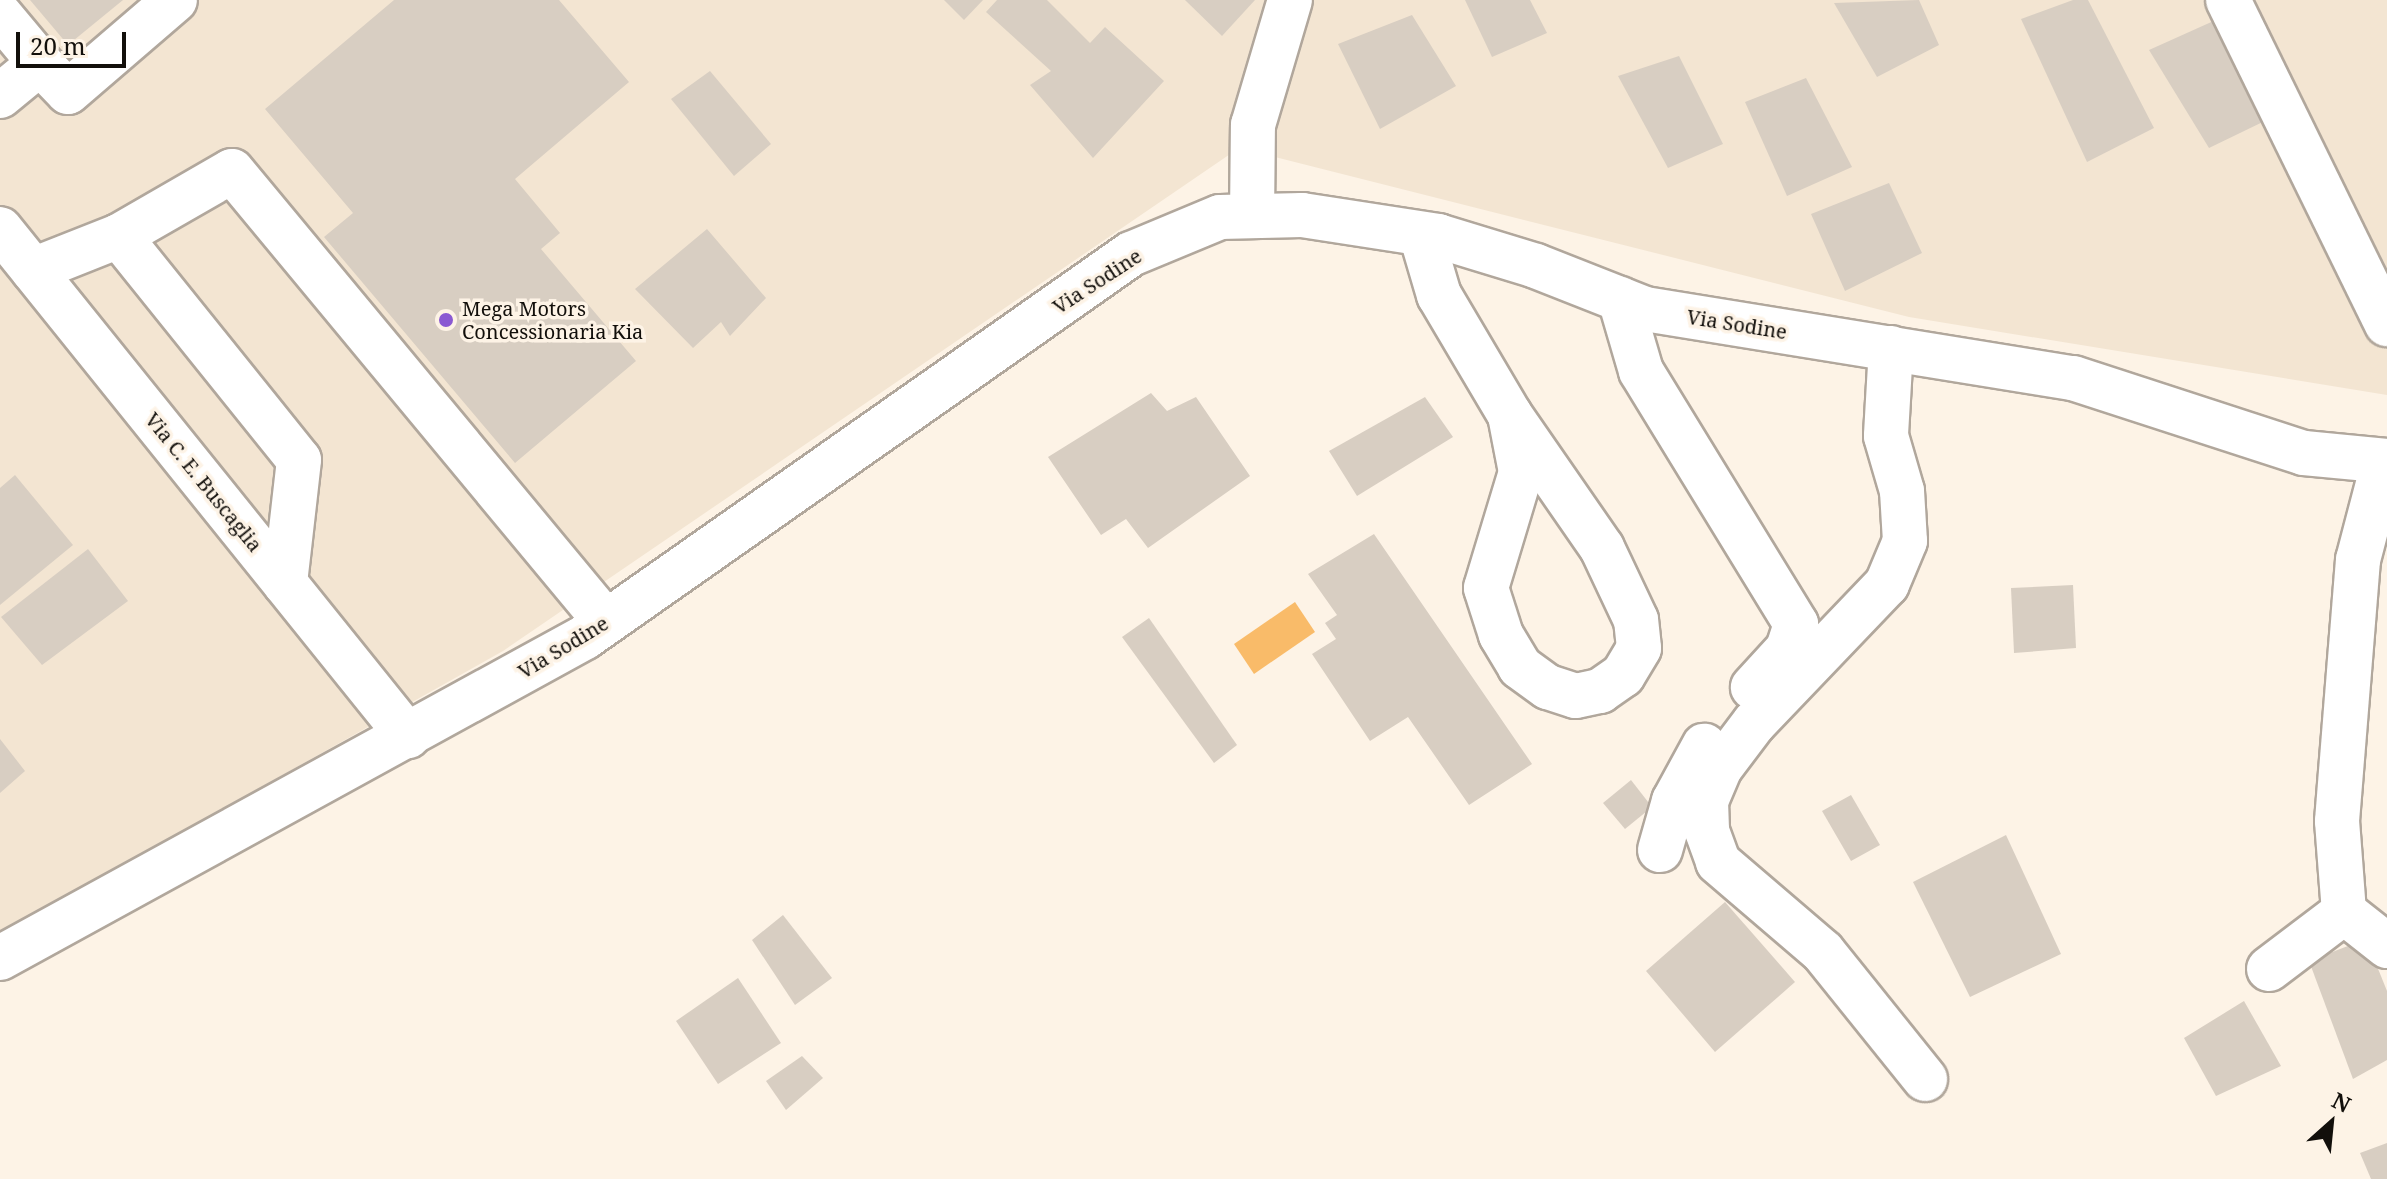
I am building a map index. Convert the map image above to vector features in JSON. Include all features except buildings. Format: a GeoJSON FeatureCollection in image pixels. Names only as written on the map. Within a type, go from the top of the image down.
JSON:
{"type":"FeatureCollection","features":[{"type":"Feature","properties":{"kind":"street"},"geometry":{"type":"LineString","coordinates":[[0,15],[68,92],[175,0]]}},
{"type":"Feature","properties":{"kind":"street"},"geometry":{"type":"LineString","coordinates":[[1252,216],[1253,125],[1290,0]]}},
{"type":"Feature","properties":{"kind":"street"},"geometry":{"type":"LineString","coordinates":[[2228,0],[2387,324]]}},
{"type":"Feature","properties":{"kind":"street"},"geometry":{"type":"LineString","coordinates":[[0,96],[40,63]]}},
{"type":"Feature","properties":{"kind":"street"},"geometry":{"type":"LineString","coordinates":[[33,270],[119,236],[232,171],[606,622]]}},
{"type":"Feature","properties":{"kind":"street","name":"Via Sodine"},"geometry":{"type":"LineString","coordinates":[[0,958],[408,736],[606,622],[1131,254],[1220,217],[1302,215],[1421,234],[1536,266],[1645,309],[2073,378],[2304,453],[2386,461]]}},
{"type":"Feature","properties":{"kind":"street","name":"Via C. E. Buscaglia"},"geometry":{"type":"LineString","coordinates":[[0,229],[408,736]]}},
{"type":"Feature","properties":{"kind":"street"},"geometry":{"type":"LineString","coordinates":[[1421,234],[1439,295],[1510,415],[1602,548],[1636,620],[1639,648],[1623,675],[1600,691],[1576,696],[1548,687],[1520,667],[1486,588],[1521,472],[1510,415]]}},
{"type":"Feature","properties":{"kind":"street"},"geometry":{"type":"LineString","coordinates":[[119,236],[299,460],[285,583]]}},
{"type":"Feature","properties":{"kind":"street"},"geometry":{"type":"LineString","coordinates":[[1620,299],[1641,371],[1796,624],[1788,649],[1697,756],[1660,850]]}},
{"type":"Feature","properties":{"kind":"street"},"geometry":{"type":"LineString","coordinates":[[1891,348],[1886,436],[1902,491],[1905,541],[1887,584],[1754,723],[1720,768],[1706,801],[1707,831],[1718,862],[1823,952],[1925,1079]]}},
{"type":"Feature","properties":{"kind":"street"},"geometry":{"type":"LineString","coordinates":[[2386,461],[2358,560],[2337,821],[2344,912],[2387,946]]}},
{"type":"Feature","properties":{"kind":"street"},"geometry":{"type":"LineString","coordinates":[[2269,969],[2344,912]]}},
{"type":"Feature","properties":{"kind":"shaded area"},"geometry":{"type":"Polygon","coordinates":[[[0,0],[2387,0],[2387,395],[1909,317],[1239,148],[503,651],[0,934],[0,0]]]}},
{"type":"Feature","properties":{"kind":"shaded area"},"geometry":{"type":"Polygon","coordinates":[[[1295,602],[1315,632],[1254,674],[1234,644],[1295,602]]]}},
{"type":"Feature","properties":{"kind":"place","name":"Mega Motors Concessionaria Kia"},"geometry":{"type":"Point","coordinates":[446,320]}}]}
